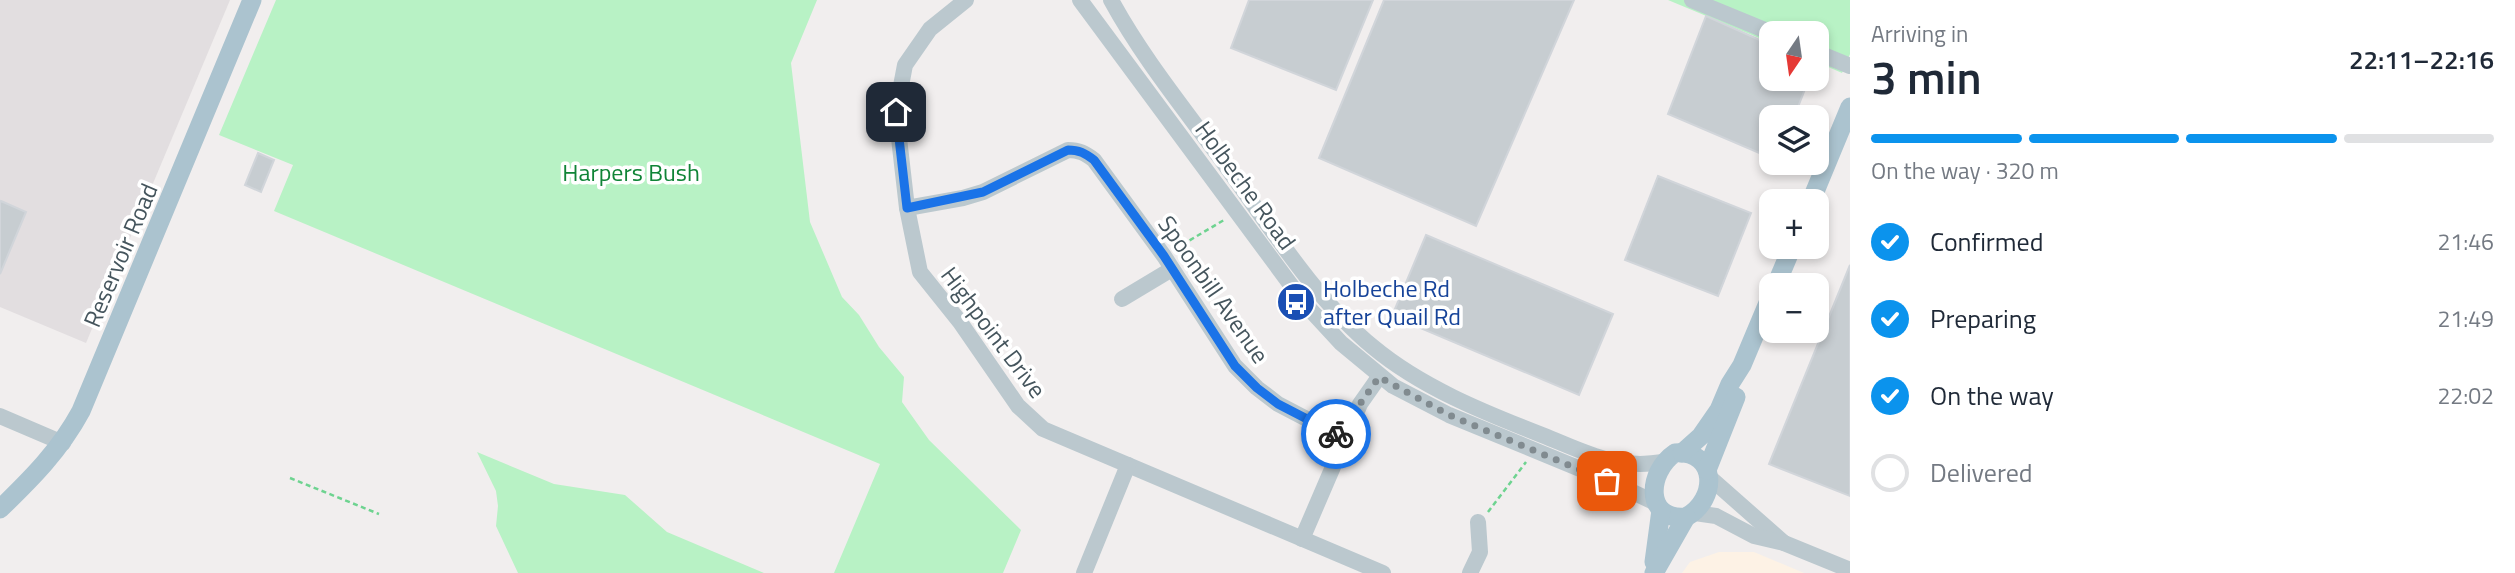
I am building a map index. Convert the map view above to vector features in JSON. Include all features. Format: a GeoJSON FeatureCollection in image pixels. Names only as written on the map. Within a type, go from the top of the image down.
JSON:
{"type":"FeatureCollection","features":[{"type":"Feature","properties":{"kind":"main road","name":"Reservoir Road"},"geometry":{"type":"LineString","coordinates":[[0,509],[43,468],[62,443],[85,402],[252,0]]}},
{"type":"Feature","properties":{"kind":"main road"},"geometry":{"type":"LineString","coordinates":[[1816,189],[1850,107]]}},
{"type":"Feature","properties":{"kind":"main road"},"geometry":{"type":"LineString","coordinates":[[1682,453],[1701,436],[1711,422],[1742,365],[1759,325]]}},
{"type":"Feature","properties":{"kind":"main road"},"geometry":{"type":"LineString","coordinates":[[1653,573],[1690,515],[1706,497],[1708,473],[1736,397],[1742,365]]}},
{"type":"Feature","properties":{"kind":"main road"},"geometry":{"type":"LineString","coordinates":[[1653,573],[1659,507],[1653,487],[1663,462],[1675,453],[1692,454],[1701,460],[1708,473]]}},
{"type":"Feature","properties":{"kind":"main road"},"geometry":{"type":"LineString","coordinates":[[1659,507],[1676,518],[1690,515]]}},
{"type":"Feature","properties":{"kind":"street","name":"Highpoint Drive"},"geometry":{"type":"LineString","coordinates":[[966,0],[930,29],[905,65],[896,112],[907,208],[920,272],[960,322],[1018,406],[1043,429],[1383,573]]}},
{"type":"Feature","properties":{"kind":"street","name":"Holbeche Road"},"geometry":{"type":"LineString","coordinates":[[1080,0],[1305,304],[1341,343],[1379,377],[1449,415],[1659,507]]}},
{"type":"Feature","properties":{"kind":"street","name":"Holbeche Road"},"geometry":{"type":"LineString","coordinates":[[1111,0],[1159,73],[1290,254],[1329,302],[1371,346],[1408,372],[1453,397],[1514,424],[1611,462],[1636,465],[1663,462]]}},
{"type":"Feature","properties":{"kind":"street"},"geometry":{"type":"LineString","coordinates":[[1692,0],[1759,28]]}},
{"type":"Feature","properties":{"kind":"street"},"geometry":{"type":"LineString","coordinates":[[1829,57],[1850,66]]}},
{"type":"Feature","properties":{"kind":"street","name":"Spoonbill Avenue"},"geometry":{"type":"LineString","coordinates":[[907,208],[983,192],[1058,154],[1078,150],[1094,160],[1168,262],[1235,366],[1246,378],[1286,409],[1345,439]]}},
{"type":"Feature","properties":{"kind":"street"},"geometry":{"type":"LineString","coordinates":[[1122,299],[1168,262]]}},
{"type":"Feature","properties":{"kind":"street"},"geometry":{"type":"LineString","coordinates":[[1302,539],[1360,404],[1379,377]]}},
{"type":"Feature","properties":{"kind":"street"},"geometry":{"type":"LineString","coordinates":[[0,416],[62,443]]}},
{"type":"Feature","properties":{"kind":"street"},"geometry":{"type":"LineString","coordinates":[[1084,573],[1128,465]]}},
{"type":"Feature","properties":{"kind":"street"},"geometry":{"type":"LineString","coordinates":[[1708,473],[1784,543]]}},
{"type":"Feature","properties":{"kind":"street"},"geometry":{"type":"LineString","coordinates":[[1690,515],[1716,516],[1754,536],[1784,543],[1850,570]]}},
{"type":"Feature","properties":{"kind":"street"},"geometry":{"type":"LineString","coordinates":[[1470,573],[1479,552],[1478,522]]}},
{"type":"Feature","properties":{"kind":"path"},"geometry":{"type":"LineString","coordinates":[[1168,262],[1227,218]]}},
{"type":"Feature","properties":{"kind":"path"},"geometry":{"type":"LineString","coordinates":[[1478,522],[1491,509],[1534,451]]}},
{"type":"Feature","properties":{"kind":"path"},"geometry":{"type":"LineString","coordinates":[[290,478],[379,514]]}},
{"type":"Feature","properties":{"kind":"shaded area"},"geometry":{"type":"Polygon","coordinates":[[[0,0],[230,0],[86,343],[0,307],[0,0]]]}},
{"type":"Feature","properties":{"kind":"shaded area"},"geometry":{"type":"Polygon","coordinates":[[[1719,552],[1754,552],[1804,573],[1682,573],[1690,562],[1719,552]]]}},
{"type":"Feature","properties":{"kind":"green space","name":"Harpers Bush"},"geometry":{"type":"Polygon","coordinates":[[[276,0],[817,0],[791,63],[810,222],[842,297],[859,315],[879,347],[904,377],[902,402],[929,440],[1021,530],[1003,573],[834,573],[880,464],[274,211],[293,165],[219,135],[276,0]]]}},
{"type":"Feature","properties":{"kind":"green space"},"geometry":{"type":"Polygon","coordinates":[[[1668,0],[1850,0],[1850,54],[1842,73],[1829,67],[1829,21],[1759,21],[1759,38],[1668,0]]]}},
{"type":"Feature","properties":{"kind":"green space"},"geometry":{"type":"Polygon","coordinates":[[[477,452],[554,484],[625,495],[667,532],[764,573],[518,573],[496,526],[496,491],[477,452]]]}},
{"type":"Feature","properties":{"kind":"building"},"geometry":{"type":"Polygon","coordinates":[[[1249,0],[1373,0],[1336,90],[1231,48],[1249,0]]]}},
{"type":"Feature","properties":{"kind":"building"},"geometry":{"type":"Polygon","coordinates":[[[1384,0],[1574,0],[1476,226],[1319,158],[1384,0]]]}},
{"type":"Feature","properties":{"kind":"building"},"geometry":{"type":"Polygon","coordinates":[[[1706,16],[1759,40],[1759,91],[1804,91],[1799,105],[1759,105],[1759,153],[1668,114],[1706,16]]]}},
{"type":"Feature","properties":{"kind":"building"},"geometry":{"type":"Polygon","coordinates":[[[258,153],[274,160],[261,192],[245,185],[258,153]]]}},
{"type":"Feature","properties":{"kind":"building"},"geometry":{"type":"Polygon","coordinates":[[[1658,176],[1751,213],[1718,296],[1625,260],[1658,176]]]}},
{"type":"Feature","properties":{"kind":"building"},"geometry":{"type":"Polygon","coordinates":[[[1,201],[26,212],[0,274],[0,203],[1,201]]]}},
{"type":"Feature","properties":{"kind":"building"},"geometry":{"type":"Polygon","coordinates":[[[1426,235],[1613,314],[1579,395],[1392,316],[1426,235]]]}},
{"type":"Feature","properties":{"kind":"building"},"geometry":{"type":"Polygon","coordinates":[[[1850,265],[1850,496],[1769,464],[1818,343],[1829,343],[1829,317],[1850,265]]]}},
{"type":"Feature","properties":{"kind":"way so far"},"geometry":{"type":"LineString","coordinates":[[1336,434],[1345,439],[1360,404],[1379,377],[1449,415],[1607,481]]}},
{"type":"Feature","properties":{"kind":"place","name":"Holbeche Rd after Quail Rd"},"geometry":{"type":"Point","coordinates":[1296,302]}},
{"type":"Feature","properties":{"kind":"route"},"geometry":{"type":"LineString","coordinates":[[896,112],[907,208],[983,192],[1068,150],[1078,150],[1086,154],[1094,160],[1164,256],[1235,366],[1278,404],[1336,434]]}}]}
